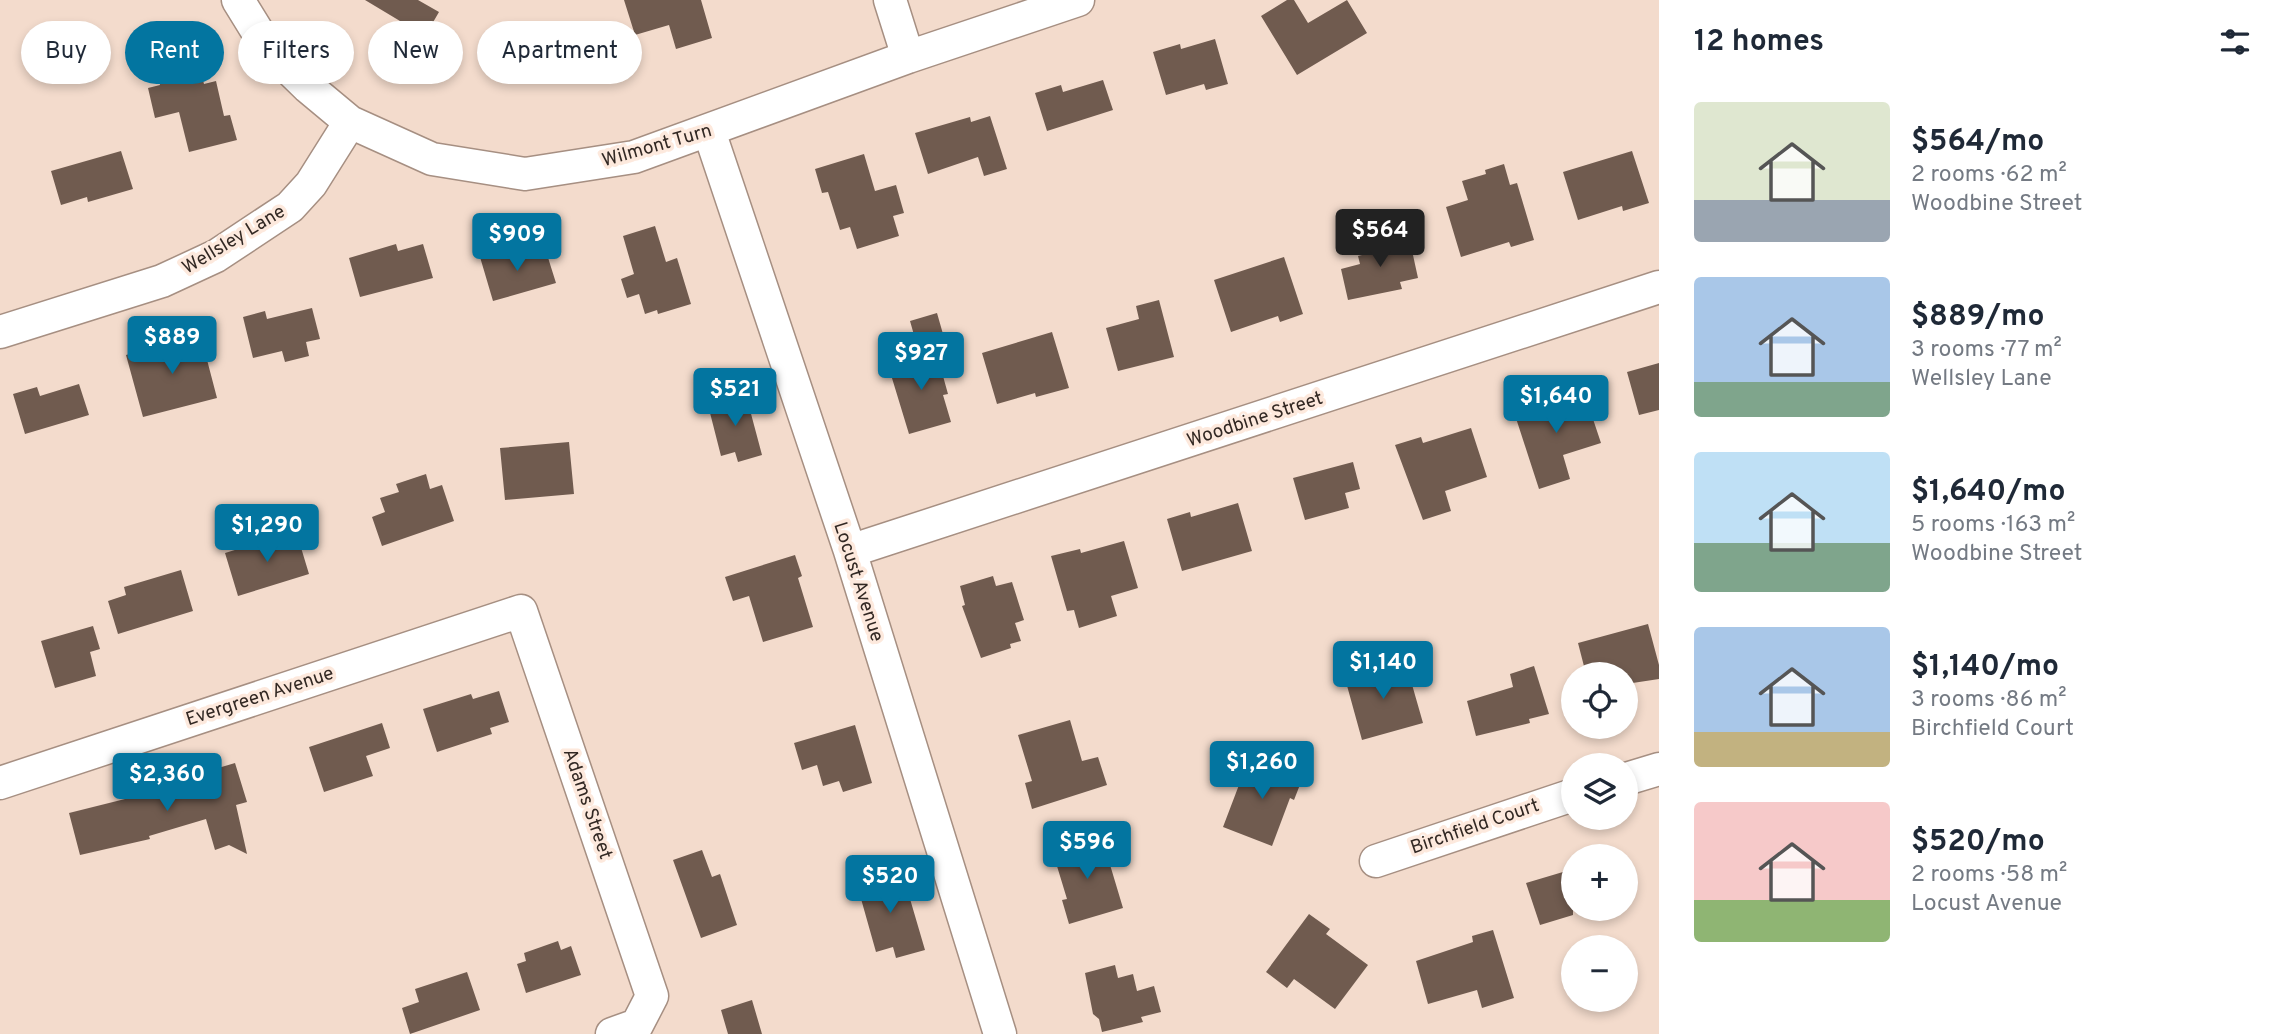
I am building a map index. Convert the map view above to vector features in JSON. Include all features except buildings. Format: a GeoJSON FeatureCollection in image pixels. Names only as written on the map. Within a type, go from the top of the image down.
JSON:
{"type":"FeatureCollection","features":[{"type":"Feature","properties":{"kind":"street","name":"Wilmont Turn"},"geometry":{"type":"LineString","coordinates":[[238,0],[267,47],[308,87],[350,122],[432,159],[525,174],[634,157],[908,57],[1078,0]]}},
{"type":"Feature","properties":{"kind":"street"},"geometry":{"type":"LineString","coordinates":[[890,0],[908,57]]}},
{"type":"Feature","properties":{"kind":"street","name":"Wellsley Lane"},"geometry":{"type":"LineString","coordinates":[[0,332],[162,281],[216,256],[290,207],[311,184],[350,122]]}},
{"type":"Feature","properties":{"kind":"street","name":"Locust Avenue"},"geometry":{"type":"LineString","coordinates":[[709,131],[850,551],[1000,1034]]}},
{"type":"Feature","properties":{"kind":"street","name":"Woodbine Street"},"geometry":{"type":"LineString","coordinates":[[850,551],[1659,287]]}},
{"type":"Feature","properties":{"kind":"street","name":"Evergreen Avenue"},"geometry":{"type":"LineString","coordinates":[[0,783],[521,611]]}},
{"type":"Feature","properties":{"kind":"street","name":"Adams Street"},"geometry":{"type":"LineString","coordinates":[[521,611],[652,996],[637,1025],[612,1034]]}},
{"type":"Feature","properties":{"kind":"street"},"geometry":{"type":"LineString","coordinates":[[1638,775],[1659,769]]}},
{"type":"Feature","properties":{"kind":"street","name":"Birchfield Court"},"geometry":{"type":"LineString","coordinates":[[1376,860],[1561,799]]}}]}
